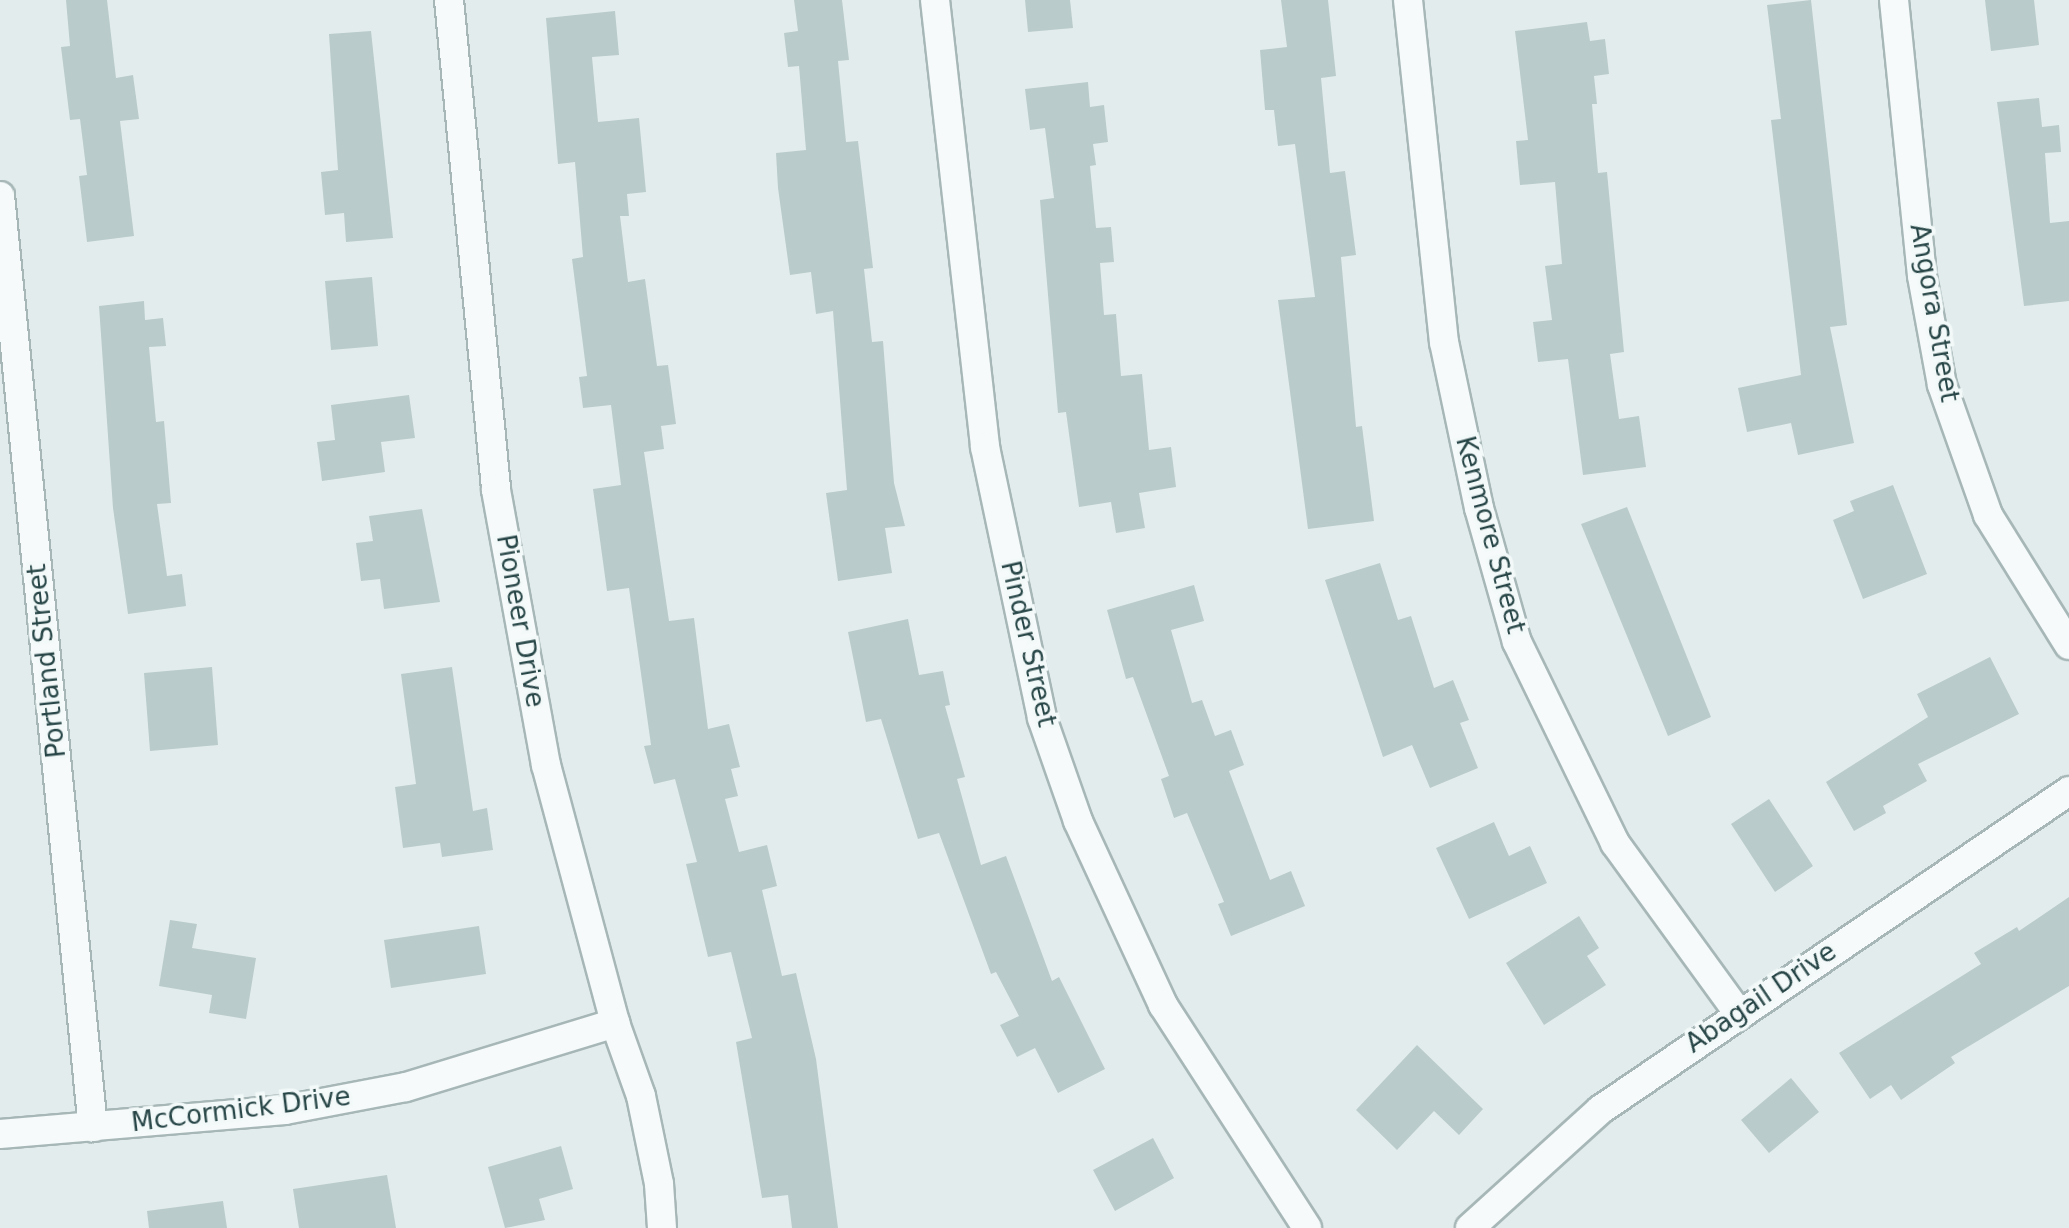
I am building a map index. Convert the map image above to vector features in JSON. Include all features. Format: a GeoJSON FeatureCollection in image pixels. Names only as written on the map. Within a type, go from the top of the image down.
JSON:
{"type":"FeatureCollection","features":[{"type":"Feature","properties":{"kind":"street","name":"Pioneer Drive"},"geometry":{"type":"LineString","coordinates":[[449,0],[496,490],[546,765],[615,1023],[641,1096],[659,1184],[662,1228]]}},
{"type":"Feature","properties":{"kind":"street","name":"Pinder Street"},"geometry":{"type":"LineString","coordinates":[[935,0],[985,447],[1042,718],[1078,821],[1163,1005],[1307,1228]]}},
{"type":"Feature","properties":{"kind":"street","name":"Kenmore Street"},"geometry":{"type":"LineString","coordinates":[[1408,0],[1444,342],[1479,508],[1517,642],[1615,843],[1738,1012]]}},
{"type":"Feature","properties":{"kind":"street","name":"Angora Street"},"geometry":{"type":"LineString","coordinates":[[1894,0],[1922,276],[1942,385],[1988,515],[2069,645]]}},
{"type":"Feature","properties":{"kind":"street","name":"Portland Street"},"geometry":{"type":"LineString","coordinates":[[0,196],[93,1127]]}},
{"type":"Feature","properties":{"kind":"street","name":"Abagail Drive"},"geometry":{"type":"LineString","coordinates":[[1470,1228],[1600,1110],[1738,1012],[2069,791]]}},
{"type":"Feature","properties":{"kind":"street","name":"McCormick Drive"},"geometry":{"type":"LineString","coordinates":[[0,1134],[285,1110],[391,1090],[615,1023]]}},
{"type":"Feature","properties":{"kind":"building"},"geometry":{"type":"Polygon","coordinates":[[[66,0],[107,0],[116,78],[133,75],[139,119],[120,121],[134,236],[87,242],[79,176],[87,175],[80,119],[70,120],[61,47],[70,46],[66,0]]]}},
{"type":"Feature","properties":{"kind":"building"},"geometry":{"type":"Polygon","coordinates":[[[794,0],[842,0],[849,60],[838,61],[846,142],[858,141],[873,268],[864,269],[872,342],[883,341],[894,483],[905,526],[885,528],[892,573],[838,581],[826,493],[847,490],[833,311],[816,314],[811,272],[790,275],[778,188],[776,153],[806,150],[799,66],[788,67],[784,33],[798,31],[794,0]]]}},
{"type":"Feature","properties":{"kind":"building"},"geometry":{"type":"Polygon","coordinates":[[[1025,0],[1070,0],[1073,28],[1028,32],[1025,0]]]}},
{"type":"Feature","properties":{"kind":"building"},"geometry":{"type":"Polygon","coordinates":[[[1281,0],[1328,0],[1336,76],[1321,78],[1330,173],[1345,171],[1356,255],[1341,257],[1356,427],[1362,426],[1374,521],[1308,529],[1278,300],[1315,297],[1295,144],[1278,146],[1274,110],[1265,110],[1260,50],[1287,47],[1281,0]]]}},
{"type":"Feature","properties":{"kind":"building"},"geometry":{"type":"Polygon","coordinates":[[[1811,0],[1847,325],[1830,327],[1854,443],[1798,455],[1791,423],[1747,432],[1738,388],[1801,375],[1771,120],[1781,119],[1767,5],[1811,0]]]}},
{"type":"Feature","properties":{"kind":"building"},"geometry":{"type":"Polygon","coordinates":[[[1985,0],[2034,0],[2039,45],[1991,51],[1985,0]]]}},
{"type":"Feature","properties":{"kind":"building"},"geometry":{"type":"Polygon","coordinates":[[[615,11],[619,55],[592,57],[598,122],[639,118],[646,192],[627,194],[629,216],[620,216],[628,282],[645,279],[657,366],[668,365],[676,424],[661,426],[664,449],[644,452],[669,621],[694,618],[708,729],[729,724],[740,767],[731,769],[738,796],[725,799],[739,852],[767,845],[777,886],[762,890],[782,976],[796,973],[816,1059],[838,1228],[792,1228],[788,1195],[762,1198],[736,1042],[752,1038],[731,952],[708,957],[686,864],[697,862],[675,779],[654,784],[644,746],[651,745],[629,588],[607,591],[593,489],[621,485],[611,405],[583,408],[579,377],[587,376],[572,259],[583,257],[575,162],[558,164],[546,18],[615,11]]]}},
{"type":"Feature","properties":{"kind":"building"},"geometry":{"type":"Polygon","coordinates":[[[1587,22],[1590,41],[1605,39],[1609,74],[1594,76],[1597,104],[1592,104],[1598,173],[1607,172],[1624,352],[1610,354],[1619,419],[1639,416],[1646,467],[1583,475],[1568,359],[1538,362],[1533,322],[1552,320],[1545,266],[1562,264],[1555,182],[1520,185],[1516,141],[1528,140],[1515,31],[1587,22]]]}},
{"type":"Feature","properties":{"kind":"building"},"geometry":{"type":"Polygon","coordinates":[[[371,31],[393,238],[346,242],[344,213],[325,215],[321,172],[338,170],[329,34],[371,31]]]}},
{"type":"Feature","properties":{"kind":"building"},"geometry":{"type":"Polygon","coordinates":[[[1088,82],[1090,107],[1104,105],[1108,142],[1093,144],[1096,165],[1090,166],[1096,228],[1111,227],[1114,262],[1100,263],[1104,315],[1116,314],[1121,376],[1142,374],[1149,450],[1171,447],[1176,487],[1139,493],[1145,528],[1116,533],[1111,502],[1079,507],[1066,412],[1058,413],[1040,200],[1054,198],[1045,128],[1030,130],[1025,89],[1088,82]]]}},
{"type":"Feature","properties":{"kind":"building"},"geometry":{"type":"Polygon","coordinates":[[[2039,98],[2042,127],[2059,125],[2061,152],[2045,153],[2050,223],[2069,221],[2069,301],[2024,306],[1997,102],[2039,98]]]}},
{"type":"Feature","properties":{"kind":"building"},"geometry":{"type":"Polygon","coordinates":[[[372,277],[378,346],[331,350],[325,281],[372,277]]]}},
{"type":"Feature","properties":{"kind":"building"},"geometry":{"type":"Polygon","coordinates":[[[144,301],[145,320],[163,318],[166,346],[149,347],[156,422],[164,421],[171,503],[157,504],[167,576],[182,574],[186,606],[128,614],[113,508],[99,306],[144,301]]]}},
{"type":"Feature","properties":{"kind":"building"},"geometry":{"type":"Polygon","coordinates":[[[409,395],[415,438],[381,442],[385,472],[322,481],[317,442],[335,440],[331,405],[409,395]]]}},
{"type":"Feature","properties":{"kind":"building"},"geometry":{"type":"Polygon","coordinates":[[[1893,485],[1927,574],[1863,599],[1833,520],[1854,511],[1850,501],[1893,485]]]}},
{"type":"Feature","properties":{"kind":"building"},"geometry":{"type":"Polygon","coordinates":[[[1627,507],[1711,717],[1668,736],[1581,524],[1627,507]]]}},
{"type":"Feature","properties":{"kind":"building"},"geometry":{"type":"Polygon","coordinates":[[[422,509],[440,602],[384,609],[380,579],[361,581],[356,543],[373,541],[369,516],[422,509]]]}},
{"type":"Feature","properties":{"kind":"building"},"geometry":{"type":"Polygon","coordinates":[[[1380,563],[1398,620],[1411,616],[1434,688],[1453,680],[1469,720],[1460,723],[1478,768],[1430,788],[1412,745],[1383,757],[1325,580],[1380,563]]]}},
{"type":"Feature","properties":{"kind":"building"},"geometry":{"type":"Polygon","coordinates":[[[1194,585],[1204,621],[1171,630],[1192,703],[1202,700],[1215,736],[1231,730],[1244,765],[1229,771],[1270,880],[1291,871],[1305,906],[1231,936],[1218,904],[1224,902],[1187,813],[1174,818],[1161,779],[1169,776],[1133,677],[1126,679],[1107,610],[1194,585]]]}},
{"type":"Feature","properties":{"kind":"building"},"geometry":{"type":"Polygon","coordinates":[[[908,619],[919,675],[943,671],[950,705],[945,706],[965,777],[957,779],[981,865],[1006,856],[1052,981],[1059,977],[1105,1069],[1058,1093],[1035,1048],[1017,1057],[1000,1025],[1019,1016],[996,972],[991,974],[939,833],[918,839],[881,719],[866,722],[848,632],[908,619]]]}},
{"type":"Feature","properties":{"kind":"building"},"geometry":{"type":"Polygon","coordinates":[[[1990,657],[2019,714],[1918,764],[1927,781],[1883,806],[1886,813],[1854,831],[1826,782],[1928,717],[1917,694],[1990,657]]]}},
{"type":"Feature","properties":{"kind":"building"},"geometry":{"type":"Polygon","coordinates":[[[212,667],[218,745],[150,751],[144,673],[212,667]]]}},
{"type":"Feature","properties":{"kind":"building"},"geometry":{"type":"Polygon","coordinates":[[[452,667],[473,811],[487,808],[493,850],[442,857],[440,843],[403,848],[395,787],[416,784],[401,674],[452,667]]]}},
{"type":"Feature","properties":{"kind":"building"},"geometry":{"type":"Polygon","coordinates":[[[1769,799],[1813,866],[1775,892],[1731,824],[1769,799]]]}},
{"type":"Feature","properties":{"kind":"building"},"geometry":{"type":"Polygon","coordinates":[[[1494,822],[1509,856],[1530,846],[1547,883],[1469,919],[1436,848],[1494,822]]]}},
{"type":"Feature","properties":{"kind":"building"},"geometry":{"type":"Polygon","coordinates":[[[2069,897],[2069,986],[1951,1057],[1955,1063],[1901,1100],[1891,1085],[1870,1099],[1839,1053],[1981,964],[1974,953],[2017,927],[2019,931],[2069,897]]]}},
{"type":"Feature","properties":{"kind":"building"},"geometry":{"type":"Polygon","coordinates":[[[1579,916],[1599,948],[1587,956],[1606,985],[1544,1025],[1506,963],[1579,916]]]}},
{"type":"Feature","properties":{"kind":"building"},"geometry":{"type":"Polygon","coordinates":[[[170,920],[197,924],[192,948],[256,958],[246,1019],[209,1013],[212,995],[159,986],[170,920]]]}},
{"type":"Feature","properties":{"kind":"building"},"geometry":{"type":"Polygon","coordinates":[[[479,926],[486,974],[391,988],[384,940],[479,926]]]}},
{"type":"Feature","properties":{"kind":"building"},"geometry":{"type":"Polygon","coordinates":[[[1417,1045],[1483,1109],[1459,1135],[1434,1111],[1397,1150],[1356,1110],[1417,1045]]]}},
{"type":"Feature","properties":{"kind":"building"},"geometry":{"type":"Polygon","coordinates":[[[1791,1078],[1819,1112],[1769,1153],[1741,1120],[1791,1078]]]}},
{"type":"Feature","properties":{"kind":"building"},"geometry":{"type":"Polygon","coordinates":[[[1153,1138],[1174,1178],[1115,1211],[1093,1170],[1153,1138]]]}},
{"type":"Feature","properties":{"kind":"building"},"geometry":{"type":"Polygon","coordinates":[[[561,1146],[573,1189],[539,1199],[545,1220],[505,1228],[488,1167],[561,1146]]]}},
{"type":"Feature","properties":{"kind":"building"},"geometry":{"type":"Polygon","coordinates":[[[387,1175],[396,1228],[299,1228],[293,1189],[387,1175]]]}},
{"type":"Feature","properties":{"kind":"building"},"geometry":{"type":"Polygon","coordinates":[[[223,1201],[227,1228],[149,1228],[147,1211],[223,1201]]]}}]}
